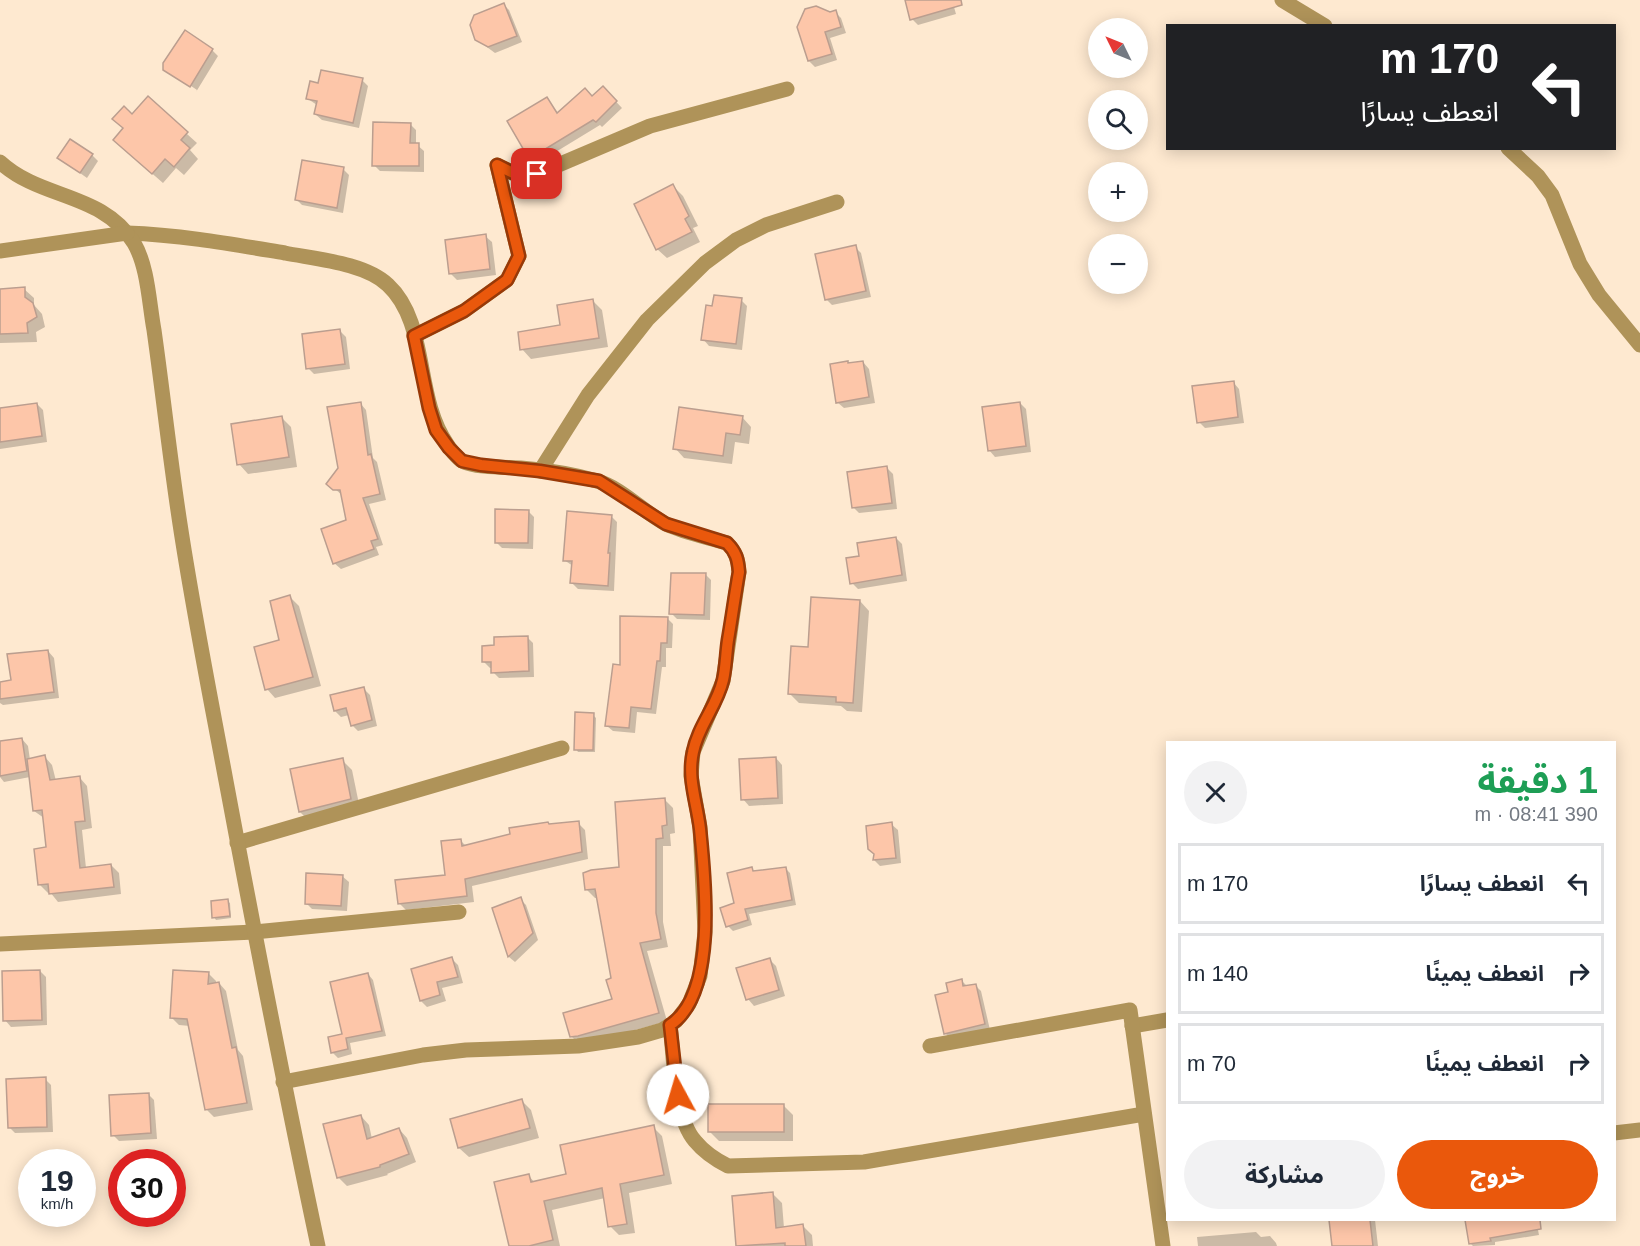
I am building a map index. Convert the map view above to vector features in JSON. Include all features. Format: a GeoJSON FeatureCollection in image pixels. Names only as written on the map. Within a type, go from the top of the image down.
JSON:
{"type":"FeatureCollection","features":[{"type":"Feature","properties":{"kind":"street"},"geometry":{"type":"LineString","coordinates":[[1282,0],[1322,24]]}},
{"type":"Feature","properties":{"kind":"street"},"geometry":{"type":"LineString","coordinates":[[414,336],[464,311],[507,280],[519,256],[497,165],[519,176],[537,174],[650,126],[787,89]]}},
{"type":"Feature","properties":{"kind":"street"},"geometry":{"type":"LineString","coordinates":[[1510,150],[1538,176],[1552,195],[1580,264],[1599,295],[1640,345]]}},
{"type":"Feature","properties":{"kind":"street"},"geometry":{"type":"LineString","coordinates":[[0,162],[12,173],[98,208],[127,233],[140,258],[149,303],[182,536],[237,843],[283,1082],[318,1246]]}},
{"type":"Feature","properties":{"kind":"street"},"geometry":{"type":"LineString","coordinates":[[540,471],[588,395],[646,320],[705,263],[736,240],[766,225],[837,202]]}},
{"type":"Feature","properties":{"kind":"street"},"geometry":{"type":"LineString","coordinates":[[0,251],[127,233],[183,236],[326,261],[364,270],[387,284],[405,305],[436,430],[462,461],[599,481],[666,524],[727,543],[734,549],[738,560],[739,572],[723,681],[693,752],[691,777],[700,827],[705,932],[700,976],[689,1004],[676,1021],[662,1030],[638,1037],[578,1046],[466,1050],[423,1055],[283,1082]]}},
{"type":"Feature","properties":{"kind":"street"},"geometry":{"type":"LineString","coordinates":[[237,843],[562,748]]}},
{"type":"Feature","properties":{"kind":"street"},"geometry":{"type":"LineString","coordinates":[[0,944],[254,932],[459,912]]}},
{"type":"Feature","properties":{"kind":"street"},"geometry":{"type":"LineString","coordinates":[[930,1046],[1130,1010],[1144,1114],[1162,1202],[1163,1246]]}},
{"type":"Feature","properties":{"kind":"street"},"geometry":{"type":"LineString","coordinates":[[1132,1026],[1166,1020]]}},
{"type":"Feature","properties":{"kind":"street"},"geometry":{"type":"LineString","coordinates":[[670,1025],[680,1109],[686,1127],[694,1141],[712,1157],[728,1166],[864,1162],[1144,1114]]}},
{"type":"Feature","properties":{"kind":"street"},"geometry":{"type":"LineString","coordinates":[[1616,1133],[1640,1130]]}},
{"type":"Feature","properties":{"kind":"building"},"geometry":{"type":"Polygon","coordinates":[[[905,0],[961,0],[962,5],[910,20],[905,0]]]}},
{"type":"Feature","properties":{"kind":"building"},"geometry":{"type":"Polygon","coordinates":[[[504,3],[517,36],[488,47],[475,40],[470,25],[474,15],[504,3]]]}},
{"type":"Feature","properties":{"kind":"building"},"geometry":{"type":"Polygon","coordinates":[[[816,6],[830,12],[836,10],[841,27],[825,32],[832,54],[808,61],[797,27],[805,9],[816,6]]]}},
{"type":"Feature","properties":{"kind":"building"},"geometry":{"type":"Polygon","coordinates":[[[185,30],[213,49],[190,87],[163,70],[163,63],[185,30]]]}},
{"type":"Feature","properties":{"kind":"building"},"geometry":{"type":"Polygon","coordinates":[[[321,70],[363,78],[353,123],[314,114],[317,101],[306,99],[310,81],[318,83],[321,70]]]}},
{"type":"Feature","properties":{"kind":"building"},"geometry":{"type":"Polygon","coordinates":[[[603,86],[617,101],[596,122],[593,120],[529,159],[507,121],[547,97],[557,113],[585,88],[592,96],[603,86]]]}},
{"type":"Feature","properties":{"kind":"building"},"geometry":{"type":"Polygon","coordinates":[[[148,96],[188,132],[181,140],[190,148],[174,167],[165,159],[152,174],[113,140],[123,128],[112,119],[124,106],[132,114],[148,96]]]}},
{"type":"Feature","properties":{"kind":"building"},"geometry":{"type":"Polygon","coordinates":[[[373,122],[411,123],[410,143],[419,143],[419,166],[372,166],[373,122]]]}},
{"type":"Feature","properties":{"kind":"building"},"geometry":{"type":"Polygon","coordinates":[[[70,139],[93,154],[80,173],[57,158],[70,139]]]}},
{"type":"Feature","properties":{"kind":"building"},"geometry":{"type":"Polygon","coordinates":[[[302,160],[344,167],[337,208],[295,200],[302,160]]]}},
{"type":"Feature","properties":{"kind":"building"},"geometry":{"type":"Polygon","coordinates":[[[673,184],[689,216],[685,219],[692,232],[656,250],[634,204],[673,184]]]}},
{"type":"Feature","properties":{"kind":"building"},"geometry":{"type":"Polygon","coordinates":[[[486,234],[490,269],[449,274],[445,240],[486,234]]]}},
{"type":"Feature","properties":{"kind":"building"},"geometry":{"type":"Polygon","coordinates":[[[856,245],[866,291],[825,300],[815,254],[856,245]]]}},
{"type":"Feature","properties":{"kind":"building"},"geometry":{"type":"Polygon","coordinates":[[[25,287],[25,297],[33,303],[37,317],[27,323],[28,333],[0,334],[0,289],[25,287]]]}},
{"type":"Feature","properties":{"kind":"building"},"geometry":{"type":"Polygon","coordinates":[[[714,295],[742,298],[736,344],[701,340],[706,305],[712,306],[714,295]]]}},
{"type":"Feature","properties":{"kind":"building"},"geometry":{"type":"Polygon","coordinates":[[[593,299],[599,338],[520,350],[518,332],[560,325],[557,305],[593,299]]]}},
{"type":"Feature","properties":{"kind":"building"},"geometry":{"type":"Polygon","coordinates":[[[340,329],[345,364],[306,369],[302,334],[340,329]]]}},
{"type":"Feature","properties":{"kind":"building"},"geometry":{"type":"Polygon","coordinates":[[[848,361],[848,363],[863,361],[869,397],[836,403],[830,364],[848,361]]]}},
{"type":"Feature","properties":{"kind":"building"},"geometry":{"type":"Polygon","coordinates":[[[1234,381],[1238,417],[1197,423],[1192,386],[1234,381]]]}},
{"type":"Feature","properties":{"kind":"building"},"geometry":{"type":"Polygon","coordinates":[[[361,402],[368,455],[371,454],[380,494],[363,498],[378,539],[371,541],[374,549],[333,564],[321,529],[346,520],[340,490],[333,490],[326,484],[338,468],[327,407],[361,402]]]}},
{"type":"Feature","properties":{"kind":"building"},"geometry":{"type":"Polygon","coordinates":[[[1020,402],[1026,446],[988,451],[982,407],[1020,402]]]}},
{"type":"Feature","properties":{"kind":"building"},"geometry":{"type":"Polygon","coordinates":[[[37,403],[42,436],[0,442],[0,408],[37,403]]]}},
{"type":"Feature","properties":{"kind":"building"},"geometry":{"type":"Polygon","coordinates":[[[679,407],[743,416],[740,435],[726,433],[723,456],[673,449],[679,407]]]}},
{"type":"Feature","properties":{"kind":"building"},"geometry":{"type":"Polygon","coordinates":[[[282,416],[289,457],[237,465],[231,424],[282,416]]]}},
{"type":"Feature","properties":{"kind":"building"},"geometry":{"type":"Polygon","coordinates":[[[887,466],[892,503],[852,508],[847,472],[887,466]]]}},
{"type":"Feature","properties":{"kind":"building"},"geometry":{"type":"Polygon","coordinates":[[[495,509],[529,510],[528,543],[495,543],[495,509]]]}},
{"type":"Feature","properties":{"kind":"building"},"geometry":{"type":"Polygon","coordinates":[[[567,511],[612,515],[608,553],[610,553],[608,586],[570,583],[572,561],[563,561],[567,511]]]}},
{"type":"Feature","properties":{"kind":"building"},"geometry":{"type":"Polygon","coordinates":[[[896,537],[902,575],[850,584],[846,558],[859,556],[857,543],[896,537]]]}},
{"type":"Feature","properties":{"kind":"building"},"geometry":{"type":"Polygon","coordinates":[[[671,573],[706,573],[704,615],[669,614],[671,573]]]}},
{"type":"Feature","properties":{"kind":"building"},"geometry":{"type":"Polygon","coordinates":[[[290,595],[313,677],[265,690],[254,647],[279,640],[270,601],[290,595]]]}},
{"type":"Feature","properties":{"kind":"building"},"geometry":{"type":"Polygon","coordinates":[[[811,597],[860,600],[853,703],[836,702],[836,697],[788,694],[791,646],[808,647],[811,597]]]}},
{"type":"Feature","properties":{"kind":"building"},"geometry":{"type":"Polygon","coordinates":[[[620,616],[668,617],[667,643],[661,643],[651,709],[631,707],[629,728],[605,726],[613,664],[620,665],[620,616]]]}},
{"type":"Feature","properties":{"kind":"building"},"geometry":{"type":"Polygon","coordinates":[[[528,636],[529,671],[491,673],[491,662],[482,662],[482,646],[494,645],[494,637],[528,636]]]}},
{"type":"Feature","properties":{"kind":"building"},"geometry":{"type":"Polygon","coordinates":[[[48,650],[54,692],[0,699],[0,682],[11,680],[7,654],[48,650]]]}},
{"type":"Feature","properties":{"kind":"building"},"geometry":{"type":"Polygon","coordinates":[[[364,687],[372,720],[351,726],[346,708],[334,711],[330,695],[364,687]]]}},
{"type":"Feature","properties":{"kind":"building"},"geometry":{"type":"Polygon","coordinates":[[[575,712],[594,713],[593,750],[574,750],[575,712]]]}},
{"type":"Feature","properties":{"kind":"building"},"geometry":{"type":"Polygon","coordinates":[[[22,738],[27,771],[0,776],[0,741],[22,738]]]}},
{"type":"Feature","properties":{"kind":"building"},"geometry":{"type":"Polygon","coordinates":[[[45,755],[50,780],[80,776],[85,821],[75,822],[80,868],[111,864],[114,887],[49,894],[48,884],[38,885],[34,849],[46,847],[42,810],[33,811],[27,759],[45,755]]]}},
{"type":"Feature","properties":{"kind":"building"},"geometry":{"type":"Polygon","coordinates":[[[776,757],[778,798],[741,800],[739,759],[776,757]]]}},
{"type":"Feature","properties":{"kind":"building"},"geometry":{"type":"Polygon","coordinates":[[[343,758],[351,799],[299,812],[290,769],[343,758]]]}},
{"type":"Feature","properties":{"kind":"building"},"geometry":{"type":"Polygon","coordinates":[[[665,798],[667,825],[662,826],[663,838],[656,839],[656,913],[661,939],[640,943],[659,1013],[570,1037],[563,1013],[612,999],[606,980],[611,978],[595,889],[585,890],[583,873],[619,867],[615,802],[665,798]]]}},
{"type":"Feature","properties":{"kind":"building"},"geometry":{"type":"Polygon","coordinates":[[[579,821],[582,852],[465,879],[467,896],[398,904],[395,880],[445,875],[441,841],[461,839],[462,846],[510,834],[509,828],[548,822],[549,824],[579,821]]]}},
{"type":"Feature","properties":{"kind":"building"},"geometry":{"type":"Polygon","coordinates":[[[892,822],[896,858],[873,860],[874,854],[868,849],[866,826],[892,822]]]}},
{"type":"Feature","properties":{"kind":"building"},"geometry":{"type":"Polygon","coordinates":[[[752,867],[753,871],[786,867],[792,900],[745,909],[748,920],[726,927],[720,908],[734,903],[727,873],[752,867]]]}},
{"type":"Feature","properties":{"kind":"building"},"geometry":{"type":"Polygon","coordinates":[[[306,873],[343,875],[341,906],[305,904],[306,873]]]}},
{"type":"Feature","properties":{"kind":"building"},"geometry":{"type":"Polygon","coordinates":[[[521,897],[533,933],[508,957],[492,908],[521,897]]]}},
{"type":"Feature","properties":{"kind":"building"},"geometry":{"type":"Polygon","coordinates":[[[228,899],[230,916],[212,918],[211,901],[228,899]]]}},
{"type":"Feature","properties":{"kind":"building"},"geometry":{"type":"Polygon","coordinates":[[[452,957],[458,977],[437,982],[440,995],[420,1001],[411,969],[452,957]]]}},
{"type":"Feature","properties":{"kind":"building"},"geometry":{"type":"Polygon","coordinates":[[[770,958],[779,990],[746,1000],[736,968],[770,958]]]}},
{"type":"Feature","properties":{"kind":"building"},"geometry":{"type":"Polygon","coordinates":[[[40,970],[42,1020],[3,1021],[2,971],[40,970]]]}},
{"type":"Feature","properties":{"kind":"building"},"geometry":{"type":"Polygon","coordinates":[[[173,970],[209,972],[208,984],[219,982],[232,1048],[236,1047],[247,1103],[205,1110],[187,1019],[170,1018],[173,970]]]}},
{"type":"Feature","properties":{"kind":"building"},"geometry":{"type":"Polygon","coordinates":[[[368,973],[382,1031],[346,1038],[348,1049],[331,1053],[328,1037],[342,1034],[330,982],[368,973]]]}},
{"type":"Feature","properties":{"kind":"building"},"geometry":{"type":"Polygon","coordinates":[[[962,979],[963,986],[976,984],[985,1024],[944,1034],[935,995],[948,992],[946,983],[962,979]]]}},
{"type":"Feature","properties":{"kind":"building"},"geometry":{"type":"Polygon","coordinates":[[[46,1077],[47,1127],[8,1128],[6,1079],[46,1077]]]}},
{"type":"Feature","properties":{"kind":"building"},"geometry":{"type":"Polygon","coordinates":[[[149,1093],[151,1133],[111,1136],[109,1095],[149,1093]]]}},
{"type":"Feature","properties":{"kind":"building"},"geometry":{"type":"Polygon","coordinates":[[[522,1099],[530,1128],[458,1148],[450,1119],[522,1099]]]}},
{"type":"Feature","properties":{"kind":"building"},"geometry":{"type":"Polygon","coordinates":[[[708,1104],[784,1104],[784,1132],[708,1132],[708,1104]]]}},
{"type":"Feature","properties":{"kind":"building"},"geometry":{"type":"Polygon","coordinates":[[[361,1115],[367,1139],[399,1128],[409,1154],[380,1165],[380,1167],[337,1178],[323,1124],[361,1115]]]}},
{"type":"Feature","properties":{"kind":"building"},"geometry":{"type":"Polygon","coordinates":[[[654,1125],[664,1175],[620,1184],[627,1224],[608,1227],[602,1188],[544,1201],[553,1240],[529,1246],[509,1246],[494,1182],[529,1174],[531,1182],[566,1174],[560,1145],[654,1125]]]}},
{"type":"Feature","properties":{"kind":"building"},"geometry":{"type":"Polygon","coordinates":[[[773,1192],[776,1228],[803,1224],[806,1246],[785,1246],[785,1243],[736,1246],[732,1196],[773,1192]]]}},
{"type":"Feature","properties":{"kind":"building"},"geometry":{"type":"Polygon","coordinates":[[[1329,1221],[1370,1221],[1373,1246],[1332,1246],[1329,1221]]]}},
{"type":"Feature","properties":{"kind":"building"},"geometry":{"type":"Polygon","coordinates":[[[1465,1221],[1540,1221],[1541,1229],[1469,1244],[1465,1221]]]}},
{"type":"Feature","properties":{"kind":"route"},"geometry":{"type":"LineString","coordinates":[[537,174],[519,176],[497,165],[519,256],[507,280],[464,311],[414,336],[429,408],[436,430],[462,461],[599,481],[666,524],[727,543],[734,549],[738,560],[739,572],[723,681],[693,752],[691,777],[700,827],[705,932],[700,976],[689,1004],[670,1025],[678,1095]]}}]}
